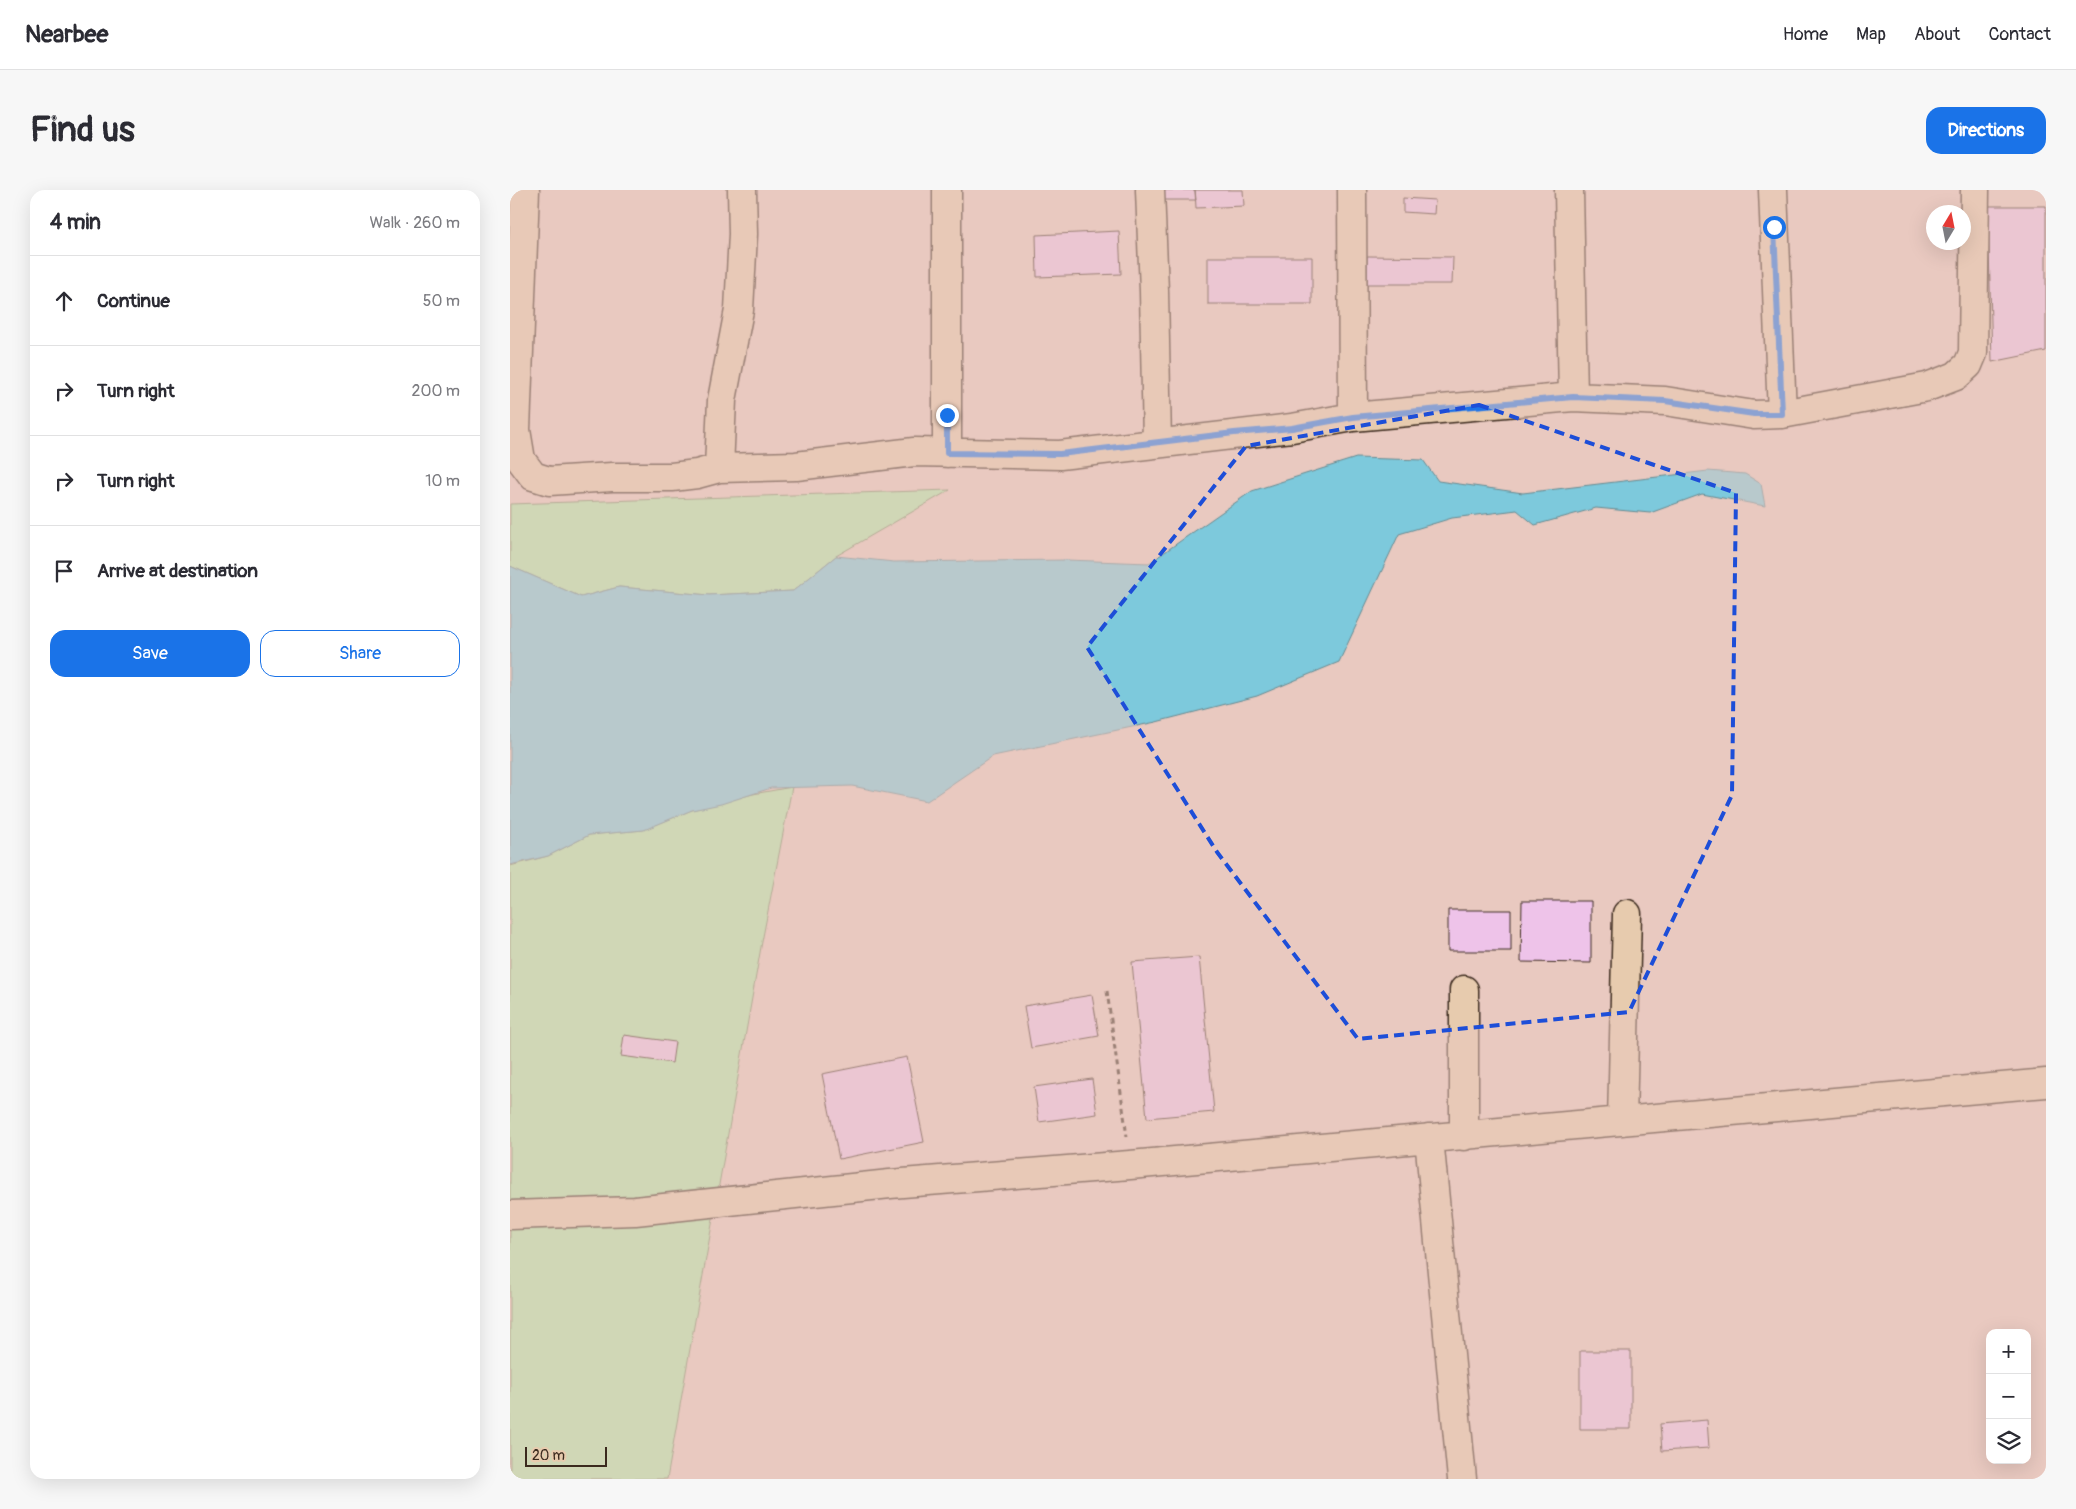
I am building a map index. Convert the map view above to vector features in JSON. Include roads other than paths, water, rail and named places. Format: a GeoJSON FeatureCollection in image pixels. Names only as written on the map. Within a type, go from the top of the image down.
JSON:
{"type":"FeatureCollection","features":[{"type":"Feature","properties":{"kind":"street"},"geometry":{"type":"LineString","coordinates":[[525,190],[516,430],[520,460],[532,476],[549,481],[612,477],[672,477],[719,468],[796,466],[914,452],[1060,454],[1292,428],[1353,417],[1573,397],[1665,401],[1754,414],[1782,414],[1927,387],[1956,376],[1968,364],[1973,353],[1975,190]]}},
{"type":"Feature","properties":{"kind":"street"},"geometry":{"type":"LineString","coordinates":[[719,468],[722,400],[739,310],[743,234],[742,190]]}},
{"type":"Feature","properties":{"kind":"street"},"geometry":{"type":"LineString","coordinates":[[947,190],[947,453]]}},
{"type":"Feature","properties":{"kind":"street"},"geometry":{"type":"LineString","coordinates":[[1150,190],[1157,443]]}},
{"type":"Feature","properties":{"kind":"street"},"geometry":{"type":"LineString","coordinates":[[1352,190],[1353,417]]}},
{"type":"Feature","properties":{"kind":"street"},"geometry":{"type":"LineString","coordinates":[[1569,190],[1573,397]]}},
{"type":"Feature","properties":{"kind":"street"},"geometry":{"type":"LineString","coordinates":[[1773,190],[1782,414]]}},
{"type":"Feature","properties":{"kind":"street"},"geometry":{"type":"LineString","coordinates":[[1622,1121],[1627,914]]}},
{"type":"Feature","properties":{"kind":"street"},"geometry":{"type":"LineString","coordinates":[[1464,990],[1464,1136]]}},
{"type":"Feature","properties":{"kind":"street"},"geometry":{"type":"LineString","coordinates":[[510,1215],[635,1211],[890,1184],[1464,1136],[2046,1083]]}},
{"type":"Feature","properties":{"kind":"street"},"geometry":{"type":"LineString","coordinates":[[1429,1138],[1462,1479]]}},
{"type":"Feature","properties":{"kind":"water"},"geometry":{"type":"Polygon","coordinates":[[[1356,458],[1423,460],[1438,481],[1523,493],[1708,471],[1745,474],[1761,484],[1765,506],[1702,494],[1650,513],[1596,508],[1535,525],[1517,510],[1452,518],[1399,534],[1339,662],[1257,696],[1156,722],[993,756],[927,801],[852,786],[771,788],[721,804],[692,810],[644,830],[589,835],[548,856],[510,865],[510,566],[581,597],[619,587],[709,595],[793,591],[836,556],[894,562],[1067,560],[1149,563],[1252,491],[1356,458]]]}}]}
